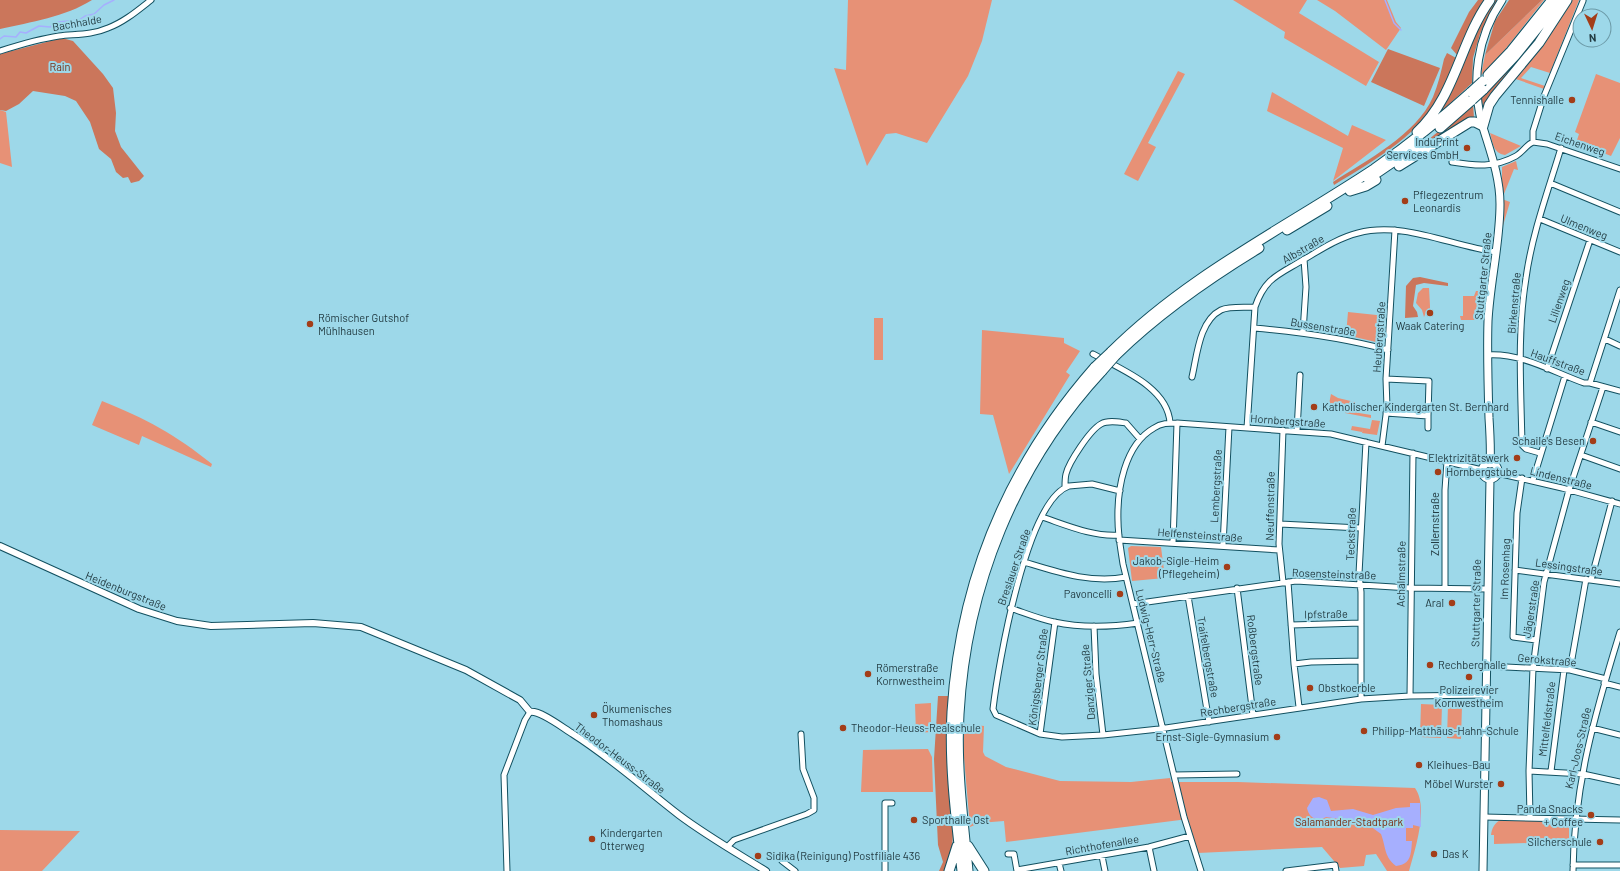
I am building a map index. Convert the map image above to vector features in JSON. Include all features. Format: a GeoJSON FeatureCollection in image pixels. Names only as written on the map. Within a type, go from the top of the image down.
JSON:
{"type":"FeatureCollection","features":[{"type":"Feature","properties":{"kind":"highway"},"geometry":{"type":"LineString","coordinates":[[1392,156],[1398,147],[1422,127],[1436,111],[1446,96],[1477,21],[1490,0]]}},
{"type":"Feature","properties":{"kind":"highway"},"geometry":{"type":"LineString","coordinates":[[962,871],[959,714],[966,646],[984,574],[997,536],[1028,471],[1068,411],[1098,369],[1167,310],[1202,284],[1350,191],[1416,146],[1473,97],[1552,0]]}},
{"type":"Feature","properties":{"kind":"highway"},"geometry":{"type":"LineString","coordinates":[[1483,85],[1515,56],[1560,0]]}},
{"type":"Feature","properties":{"kind":"highway"},"geometry":{"type":"LineString","coordinates":[[1350,191],[1366,186],[1470,122],[1475,122],[1483,126],[1489,106],[1495,96],[1539,43],[1567,0]]}},
{"type":"Feature","properties":{"kind":"highway"},"geometry":{"type":"LineString","coordinates":[[1114,354],[1145,320],[1198,280],[1392,156],[1473,97]]}},
{"type":"Feature","properties":{"kind":"highway"},"geometry":{"type":"LineString","coordinates":[[949,871],[962,841]]}},
{"type":"Feature","properties":{"kind":"highway"},"geometry":{"type":"LineString","coordinates":[[962,841],[968,871]]}},
{"type":"Feature","properties":{"kind":"highway"},"geometry":{"type":"LineString","coordinates":[[962,841],[984,871]]}},
{"type":"Feature","properties":{"kind":"main road","name":"Stuttgarter Straße"},"geometry":{"type":"LineString","coordinates":[[1490,464],[1488,355],[1489,306],[1499,228],[1500,202],[1498,176],[1473,97],[1481,41],[1494,12],[1502,0]]}},
{"type":"Feature","properties":{"kind":"main road"},"geometry":{"type":"LineString","coordinates":[[1490,464],[1496,467],[1498,473],[1495,477],[1490,479],[1484,476],[1482,470],[1485,465],[1490,464]]}},
{"type":"Feature","properties":{"kind":"main road","name":"Stuttgarter Straße"},"geometry":{"type":"LineString","coordinates":[[1484,871],[1490,479]]}},
{"type":"Feature","properties":{"kind":"street","name":"Bachhalde"},"geometry":{"type":"LineString","coordinates":[[0,51],[25,43],[58,36],[93,33],[108,28],[126,19],[151,0]]}},
{"type":"Feature","properties":{"kind":"street"},"geometry":{"type":"LineString","coordinates":[[1453,157],[1452,162],[1481,166],[1517,155],[1533,142],[1533,131],[1546,91],[1583,1]]}},
{"type":"Feature","properties":{"kind":"street","name":"Eichenweg"},"geometry":{"type":"LineString","coordinates":[[1533,142],[1561,148],[1620,169]]}},
{"type":"Feature","properties":{"kind":"street","name":"Birkenstraße"},"geometry":{"type":"LineString","coordinates":[[1540,453],[1526,449],[1522,445],[1520,359],[1525,279],[1530,251],[1561,148]]}},
{"type":"Feature","properties":{"kind":"street"},"geometry":{"type":"LineString","coordinates":[[1550,183],[1620,212]]}},
{"type":"Feature","properties":{"kind":"street","name":"Ulmenweg"},"geometry":{"type":"LineString","coordinates":[[1540,219],[1620,252]]}},
{"type":"Feature","properties":{"kind":"street","name":"Albstraße"},"geometry":{"type":"LineString","coordinates":[[1247,428],[1255,307],[1261,292],[1268,282],[1329,245],[1358,233],[1395,230],[1496,252]]}},
{"type":"Feature","properties":{"kind":"street","name":"Heubergstraße"},"geometry":{"type":"LineString","coordinates":[[1382,446],[1386,413],[1386,379],[1395,230]]}},
{"type":"Feature","properties":{"kind":"street","name":"Lilienweg"},"geometry":{"type":"LineString","coordinates":[[1547,369],[1590,240]]}},
{"type":"Feature","properties":{"kind":"street"},"geometry":{"type":"LineString","coordinates":[[1303,332],[1306,287],[1304,259]]}},
{"type":"Feature","properties":{"kind":"street"},"geometry":{"type":"LineString","coordinates":[[1590,383],[1620,290]]}},
{"type":"Feature","properties":{"kind":"street"},"geometry":{"type":"LineString","coordinates":[[1192,377],[1206,325],[1213,315],[1222,310],[1255,307]]}},
{"type":"Feature","properties":{"kind":"street","name":"Bussenstraße"},"geometry":{"type":"LineString","coordinates":[[1254,328],[1303,332],[1345,339],[1388,350]]}},
{"type":"Feature","properties":{"kind":"street"},"geometry":{"type":"LineString","coordinates":[[1605,340],[1620,346]]}},
{"type":"Feature","properties":{"kind":"street"},"geometry":{"type":"LineString","coordinates":[[1093,354],[1145,384],[1161,400],[1169,413],[1170,423]]}},
{"type":"Feature","properties":{"kind":"street","name":"Hauffstraße"},"geometry":{"type":"LineString","coordinates":[[1488,355],[1520,359],[1584,383],[1590,383],[1603,388],[1609,387],[1620,391]]}},
{"type":"Feature","properties":{"kind":"street"},"geometry":{"type":"LineString","coordinates":[[1297,431],[1300,375]]}},
{"type":"Feature","properties":{"kind":"street"},"geometry":{"type":"LineString","coordinates":[[1533,480],[1540,453],[1565,376]]}},
{"type":"Feature","properties":{"kind":"street"},"geometry":{"type":"LineString","coordinates":[[1386,379],[1428,381],[1428,428]]}},
{"type":"Feature","properties":{"kind":"street","name":"Jägerstraße"},"geometry":{"type":"LineString","coordinates":[[1530,817],[1529,771],[1533,668],[1544,582],[1569,490],[1603,388]]}},
{"type":"Feature","properties":{"kind":"street"},"geometry":{"type":"LineString","coordinates":[[1386,413],[1428,416]]}},
{"type":"Feature","properties":{"kind":"street"},"geometry":{"type":"LineString","coordinates":[[1120,491],[1092,484],[1065,487],[1069,465],[1088,438],[1099,426],[1108,422],[1126,423],[1140,439]]}},
{"type":"Feature","properties":{"kind":"street"},"geometry":{"type":"LineString","coordinates":[[1591,422],[1620,432]]}},
{"type":"Feature","properties":{"kind":"street","name":"Hornbergstraße"},"geometry":{"type":"LineString","coordinates":[[1170,423],[1331,434],[1482,470]]}},
{"type":"Feature","properties":{"kind":"street","name":"Ludwig-Herr-Straße"},"geometry":{"type":"LineString","coordinates":[[1170,423],[1154,427],[1140,439],[1128,460],[1120,491],[1118,519],[1119,538],[1126,577],[1174,775],[1200,871]]}},
{"type":"Feature","properties":{"kind":"street"},"geometry":{"type":"LineString","coordinates":[[1172,543],[1177,423]]}},
{"type":"Feature","properties":{"kind":"street","name":"Lembergstraße"},"geometry":{"type":"LineString","coordinates":[[1223,545],[1229,427]]}},
{"type":"Feature","properties":{"kind":"street","name":"Neuffenstraße"},"geometry":{"type":"LineString","coordinates":[[1283,430],[1280,479],[1279,550],[1291,625],[1299,707]]}},
{"type":"Feature","properties":{"kind":"street","name":"Teckstraße"},"geometry":{"type":"LineString","coordinates":[[1361,699],[1360,528],[1366,442]]}},
{"type":"Feature","properties":{"kind":"street","name":"Achalmstraße"},"geometry":{"type":"LineString","coordinates":[[1410,696],[1410,588],[1413,453]]}},
{"type":"Feature","properties":{"kind":"street"},"geometry":{"type":"LineString","coordinates":[[1581,455],[1620,468]]}},
{"type":"Feature","properties":{"kind":"street","name":"Zollernstraße"},"geometry":{"type":"LineString","coordinates":[[1445,588],[1445,490],[1447,461]]}},
{"type":"Feature","properties":{"kind":"street","name":"Lindenstraße"},"geometry":{"type":"LineString","coordinates":[[1498,473],[1533,480],[1620,504]]}},
{"type":"Feature","properties":{"kind":"street","name":"Im Rosenhag"},"geometry":{"type":"LineString","coordinates":[[1522,478],[1518,501],[1513,637],[1536,640]]}},
{"type":"Feature","properties":{"kind":"street","name":"Breslauer Straße"},"geometry":{"type":"LineString","coordinates":[[996,715],[993,709],[997,672],[1010,608],[1024,562],[1042,518],[1052,500],[1065,487]]}},
{"type":"Feature","properties":{"kind":"street"},"geometry":{"type":"LineString","coordinates":[[1570,670],[1588,579],[1612,501]]}},
{"type":"Feature","properties":{"kind":"street","name":"Helfensteinstraße"},"geometry":{"type":"LineString","coordinates":[[1042,518],[1077,529],[1119,538],[1279,550]]}},
{"type":"Feature","properties":{"kind":"street"},"geometry":{"type":"LineString","coordinates":[[1280,524],[1360,528]]}},
{"type":"Feature","properties":{"kind":"street","name":"Heidenburgstraße"},"geometry":{"type":"LineString","coordinates":[[0,546],[139,609],[177,621],[200,625],[231,626],[325,623],[361,627],[371,630]]}},
{"type":"Feature","properties":{"kind":"street"},"geometry":{"type":"LineString","coordinates":[[1024,562],[1079,578],[1116,579],[1126,577]]}},
{"type":"Feature","properties":{"kind":"street","name":"Lessingstraße"},"geometry":{"type":"LineString","coordinates":[[1515,570],[1547,573],[1620,584]]}},
{"type":"Feature","properties":{"kind":"street","name":"Rosensteinstraße"},"geometry":{"type":"LineString","coordinates":[[1133,604],[1285,582],[1360,584],[1410,588],[1488,589]]}},
{"type":"Feature","properties":{"kind":"street","name":"Roßbergstraße"},"geometry":{"type":"LineString","coordinates":[[1237,588],[1253,715]]}},
{"type":"Feature","properties":{"kind":"street","name":"Traifelbergstraße"},"geometry":{"type":"LineString","coordinates":[[1188,596],[1209,722]]}},
{"type":"Feature","properties":{"kind":"street"},"geometry":{"type":"LineString","coordinates":[[1010,608],[1055,622],[1094,626],[1138,623]]}},
{"type":"Feature","properties":{"kind":"street","name":"Königsberger Straße"},"geometry":{"type":"LineString","coordinates":[[1040,734],[1055,622]]}},
{"type":"Feature","properties":{"kind":"street","name":"Ipfstraße"},"geometry":{"type":"LineString","coordinates":[[1291,625],[1361,623]]}},
{"type":"Feature","properties":{"kind":"street","name":"Danziger Straße"},"geometry":{"type":"LineString","coordinates":[[1094,626],[1096,674],[1103,735]]}},
{"type":"Feature","properties":{"kind":"street","name":"Theodor-Heuss-Straße"},"geometry":{"type":"LineString","coordinates":[[371,630],[470,672],[520,700],[530,712],[534,711],[542,715],[586,742],[680,816],[766,871]]}},
{"type":"Feature","properties":{"kind":"street","name":"Karl-Joos-Straße"},"geometry":{"type":"LineString","coordinates":[[1572,871],[1575,819],[1592,728],[1620,634]]}},
{"type":"Feature","properties":{"kind":"street"},"geometry":{"type":"LineString","coordinates":[[1294,664],[1311,662],[1361,661]]}},
{"type":"Feature","properties":{"kind":"street","name":"Gerokstraße"},"geometry":{"type":"LineString","coordinates":[[1486,666],[1570,670],[1620,687]]}},
{"type":"Feature","properties":{"kind":"street","name":"Mittelfeldstraße"},"geometry":{"type":"LineString","coordinates":[[1551,771],[1564,670]]}},
{"type":"Feature","properties":{"kind":"street","name":"Rechbergstraße"},"geometry":{"type":"LineString","coordinates":[[996,715],[1040,734],[1062,737],[1103,735],[1164,729],[1299,707],[1361,699],[1410,696],[1486,695]]}},
{"type":"Feature","properties":{"kind":"street"},"geometry":{"type":"LineString","coordinates":[[507,871],[504,775],[525,720],[530,712]]}},
{"type":"Feature","properties":{"kind":"street"},"geometry":{"type":"LineString","coordinates":[[1592,728],[1620,735]]}},
{"type":"Feature","properties":{"kind":"street"},"geometry":{"type":"LineString","coordinates":[[727,847],[734,840],[814,810],[814,798],[803,769],[801,734]]}},
{"type":"Feature","properties":{"kind":"street"},"geometry":{"type":"LineString","coordinates":[[1529,771],[1551,771],[1583,774],[1620,782]]}},
{"type":"Feature","properties":{"kind":"street"},"geometry":{"type":"LineString","coordinates":[[1174,775],[1237,774]]}},
{"type":"Feature","properties":{"kind":"street"},"geometry":{"type":"LineString","coordinates":[[885,871],[885,803],[892,803]]}},
{"type":"Feature","properties":{"kind":"street"},"geometry":{"type":"LineString","coordinates":[[1484,816],[1620,820]]}},
{"type":"Feature","properties":{"kind":"street","name":"Richthofenallee"},"geometry":{"type":"LineString","coordinates":[[1017,870],[1149,847],[1190,836]]}},
{"type":"Feature","properties":{"kind":"street"},"geometry":{"type":"LineString","coordinates":[[1149,847],[1154,871]]}},
{"type":"Feature","properties":{"kind":"street"},"geometry":{"type":"LineString","coordinates":[[1008,854],[1014,854],[1017,870]]}},
{"type":"Feature","properties":{"kind":"street"},"geometry":{"type":"LineString","coordinates":[[1102,856],[1105,871]]}},
{"type":"Feature","properties":{"kind":"street"},"geometry":{"type":"LineString","coordinates":[[782,861],[795,871]]}},
{"type":"Feature","properties":{"kind":"street"},"geometry":{"type":"LineString","coordinates":[[1059,863],[1061,871]]}},
{"type":"Feature","properties":{"kind":"street"},"geometry":{"type":"LineString","coordinates":[[1573,865],[1620,865]]}},
{"type":"Feature","properties":{"kind":"street"},"geometry":{"type":"LineString","coordinates":[[1286,871],[1336,868]]}},
{"type":"Feature","properties":{"kind":"green space"},"geometry":{"type":"Polygon","coordinates":[[[0,0],[92,0],[71,11],[59,15],[0,29],[0,0]]]}},
{"type":"Feature","properties":{"kind":"green space"},"geometry":{"type":"Polygon","coordinates":[[[848,0],[992,0],[982,41],[968,76],[927,143],[896,133],[886,134],[867,166],[834,68],[846,70],[848,0]]]}},
{"type":"Feature","properties":{"kind":"green space"},"geometry":{"type":"Polygon","coordinates":[[[1233,0],[1307,0],[1299,13],[1379,62],[1366,86],[1284,38],[1285,32],[1233,0]]]}},
{"type":"Feature","properties":{"kind":"green space"},"geometry":{"type":"Polygon","coordinates":[[[1317,0],[1387,0],[1396,22],[1401,28],[1386,50],[1335,11],[1317,0]]]}},
{"type":"Feature","properties":{"kind":"green space"},"geometry":{"type":"Polygon","coordinates":[[[1478,0],[1487,0],[1469,28],[1458,56],[1451,48],[1469,12],[1478,0]]]}},
{"type":"Feature","properties":{"kind":"green space"},"geometry":{"type":"Polygon","coordinates":[[[1494,0],[1497,0],[1480,34],[1473,58],[1472,83],[1430,122],[1474,31],[1494,0]]]}},
{"type":"Feature","properties":{"kind":"green space"},"geometry":{"type":"Polygon","coordinates":[[[1509,0],[1542,0],[1485,55],[1495,21],[1509,0]]]}},
{"type":"Feature","properties":{"kind":"green space"},"geometry":{"type":"Polygon","coordinates":[[[1542,0],[1544,0],[1493,65],[1481,75],[1485,55],[1542,0]]]}},
{"type":"Feature","properties":{"kind":"green space"},"geometry":{"type":"Polygon","coordinates":[[[1569,0],[1579,0],[1576,8],[1572,8],[1572,18],[1550,73],[1531,67],[1521,78],[1545,86],[1544,89],[1513,78],[1569,0]]]}},
{"type":"Feature","properties":{"kind":"green space"},"geometry":{"type":"Polygon","coordinates":[[[1557,9],[1544,33],[1484,112],[1481,95],[1557,9]]]}},
{"type":"Feature","properties":{"kind":"green space","name":"Rain"},"geometry":{"type":"Polygon","coordinates":[[[62,38],[73,41],[103,74],[113,88],[116,113],[115,131],[121,147],[144,176],[139,181],[131,183],[128,177],[123,178],[116,172],[111,159],[99,149],[90,122],[76,101],[65,96],[33,91],[19,104],[6,111],[0,110],[0,54],[62,38]]]}},
{"type":"Feature","properties":{"kind":"green space"},"geometry":{"type":"Polygon","coordinates":[[[1388,49],[1440,68],[1424,106],[1371,82],[1388,49]]]}},
{"type":"Feature","properties":{"kind":"green space"},"geometry":{"type":"Polygon","coordinates":[[[1447,53],[1458,59],[1447,88],[1437,104],[1412,132],[1397,144],[1334,185],[1333,182],[1389,146],[1415,123],[1425,111],[1433,97],[1447,53]]]}},
{"type":"Feature","properties":{"kind":"green space"},"geometry":{"type":"Polygon","coordinates":[[[1178,71],[1185,74],[1148,143],[1156,147],[1138,181],[1124,174],[1178,71]]]}},
{"type":"Feature","properties":{"kind":"green space"},"geometry":{"type":"Polygon","coordinates":[[[1596,74],[1620,83],[1620,138],[1611,156],[1596,150],[1597,147],[1577,140],[1579,134],[1575,132],[1596,74]]]}},
{"type":"Feature","properties":{"kind":"green space"},"geometry":{"type":"Polygon","coordinates":[[[1272,92],[1348,136],[1352,125],[1386,140],[1333,181],[1343,148],[1267,111],[1272,92]]]}},
{"type":"Feature","properties":{"kind":"green space"},"geometry":{"type":"Polygon","coordinates":[[[1473,103],[1474,118],[1406,158],[1473,103]]]}},
{"type":"Feature","properties":{"kind":"green space"},"geometry":{"type":"Polygon","coordinates":[[[0,110],[6,112],[12,167],[0,163],[0,110]]]}},
{"type":"Feature","properties":{"kind":"green space"},"geometry":{"type":"Polygon","coordinates":[[[1490,133],[1521,146],[1505,155],[1501,154],[1494,147],[1490,133]]]}},
{"type":"Feature","properties":{"kind":"green space"},"geometry":{"type":"Polygon","coordinates":[[[1516,161],[1518,170],[1514,169],[1502,199],[1502,167],[1516,161]]]}},
{"type":"Feature","properties":{"kind":"green space"},"geometry":{"type":"Polygon","coordinates":[[[1502,199],[1510,202],[1502,229],[1502,199]]]}},
{"type":"Feature","properties":{"kind":"green space"},"geometry":{"type":"Polygon","coordinates":[[[1420,277],[1448,283],[1448,286],[1424,283],[1416,285],[1413,306],[1418,317],[1405,318],[1406,286],[1413,278],[1420,277]]]}},
{"type":"Feature","properties":{"kind":"green space"},"geometry":{"type":"Polygon","coordinates":[[[1423,288],[1429,288],[1430,306],[1430,309],[1427,310],[1424,317],[1422,310],[1416,303],[1418,293],[1423,288]]]}},
{"type":"Feature","properties":{"kind":"green space"},"geometry":{"type":"Polygon","coordinates":[[[1476,291],[1481,291],[1479,320],[1461,320],[1460,316],[1463,316],[1463,296],[1474,296],[1476,291]]]}},
{"type":"Feature","properties":{"kind":"green space"},"geometry":{"type":"Polygon","coordinates":[[[1348,312],[1386,316],[1382,340],[1376,342],[1346,335],[1348,312]]]}},
{"type":"Feature","properties":{"kind":"green space"},"geometry":{"type":"Polygon","coordinates":[[[874,318],[883,318],[883,360],[874,360],[874,318]]]}},
{"type":"Feature","properties":{"kind":"green space"},"geometry":{"type":"Polygon","coordinates":[[[982,330],[1064,338],[1064,343],[1080,351],[1066,372],[1070,375],[1009,474],[993,415],[980,414],[982,330]]]}},
{"type":"Feature","properties":{"kind":"green space"},"geometry":{"type":"Polygon","coordinates":[[[1331,394],[1338,398],[1355,402],[1355,405],[1359,406],[1359,413],[1371,415],[1371,418],[1345,413],[1346,408],[1329,404],[1331,394]]]}},
{"type":"Feature","properties":{"kind":"green space"},"geometry":{"type":"Polygon","coordinates":[[[102,401],[160,428],[186,444],[212,464],[211,467],[142,436],[139,445],[92,425],[102,401]]]}},
{"type":"Feature","properties":{"kind":"green space"},"geometry":{"type":"Polygon","coordinates":[[[1372,420],[1380,421],[1377,435],[1362,433],[1363,429],[1362,432],[1351,430],[1352,426],[1370,429],[1372,420]]]}},
{"type":"Feature","properties":{"kind":"green space"},"geometry":{"type":"Polygon","coordinates":[[[1131,546],[1161,547],[1165,578],[1132,581],[1128,548],[1131,546]]]}},
{"type":"Feature","properties":{"kind":"green space"},"geometry":{"type":"Polygon","coordinates":[[[938,696],[950,696],[950,780],[953,833],[950,859],[946,871],[939,871],[943,862],[938,845],[934,759],[938,696]]]}},
{"type":"Feature","properties":{"kind":"green space"},"geometry":{"type":"Polygon","coordinates":[[[931,703],[931,732],[916,733],[915,704],[931,703]]]}},
{"type":"Feature","properties":{"kind":"green space"},"geometry":{"type":"Polygon","coordinates":[[[1421,704],[1442,705],[1441,738],[1420,737],[1421,704]]]}},
{"type":"Feature","properties":{"kind":"green space"},"geometry":{"type":"Polygon","coordinates":[[[1448,705],[1462,706],[1461,739],[1447,738],[1448,705]]]}},
{"type":"Feature","properties":{"kind":"green space","name":"Salamander-Stadtpark"},"geometry":{"type":"Polygon","coordinates":[[[965,724],[984,726],[983,752],[985,756],[1006,767],[1060,781],[1131,782],[1170,778],[1171,782],[1238,782],[1415,788],[1419,796],[1421,817],[1420,829],[1409,871],[1387,871],[1376,854],[1366,855],[1364,866],[1340,868],[1322,847],[1198,853],[1188,819],[1006,842],[1004,821],[979,823],[970,827],[963,746],[965,724]]]}},
{"type":"Feature","properties":{"kind":"green space"},"geometry":{"type":"Polygon","coordinates":[[[928,749],[932,757],[933,792],[861,792],[863,750],[928,749]]]}},
{"type":"Feature","properties":{"kind":"green space"},"geometry":{"type":"Polygon","coordinates":[[[1500,820],[1566,821],[1569,825],[1569,840],[1529,840],[1529,843],[1494,844],[1494,835],[1491,835],[1492,830],[1500,820]]]}},
{"type":"Feature","properties":{"kind":"green space"},"geometry":{"type":"Polygon","coordinates":[[[0,830],[80,831],[42,871],[0,871],[0,830]]]}},
{"type":"Feature","properties":{"kind":"water"},"geometry":{"type":"Polygon","coordinates":[[[1319,797],[1327,800],[1331,811],[1353,809],[1373,815],[1396,808],[1410,807],[1410,803],[1420,803],[1421,827],[1413,825],[1413,828],[1406,828],[1406,841],[1412,841],[1410,855],[1407,861],[1396,866],[1392,863],[1387,855],[1381,834],[1366,823],[1326,817],[1317,819],[1312,817],[1307,808],[1313,798],[1319,797]]]}},
{"type":"Feature","properties":{"kind":"waterway"},"geometry":{"type":"LineString","coordinates":[[0,39],[4,36],[16,37],[20,32],[26,33],[39,26],[50,27],[58,22],[79,20],[85,16],[94,14],[104,5],[114,0]]}},
{"type":"Feature","properties":{"kind":"waterway"},"geometry":{"type":"LineString","coordinates":[[1385,0],[1394,23],[1401,30]]}},
{"type":"Feature","properties":{"kind":"place","name":"Tennishalle"},"geometry":{"type":"Point","coordinates":[1572,100]}},
{"type":"Feature","properties":{"kind":"place","name":"InduPrint Services GmbH"},"geometry":{"type":"Point","coordinates":[1467,148]}},
{"type":"Feature","properties":{"kind":"place","name":"Pflegezentrum Leonardis"},"geometry":{"type":"Point","coordinates":[1405,201]}},
{"type":"Feature","properties":{"kind":"place","name":"Waak Catering"},"geometry":{"type":"Point","coordinates":[1430,313]}},
{"type":"Feature","properties":{"kind":"place","name":"Römischer Gutshof Mühlhausen"},"geometry":{"type":"Point","coordinates":[310,324]}},
{"type":"Feature","properties":{"kind":"place","name":"Katholischer Kindergarten St. Bernhard"},"geometry":{"type":"Point","coordinates":[1314,407]}},
{"type":"Feature","properties":{"kind":"place","name":"Schaile's Besen"},"geometry":{"type":"Point","coordinates":[1593,441]}},
{"type":"Feature","properties":{"kind":"place","name":"Elektrizitätswerk"},"geometry":{"type":"Point","coordinates":[1517,458]}},
{"type":"Feature","properties":{"kind":"place","name":"Hornbergstube"},"geometry":{"type":"Point","coordinates":[1438,472]}},
{"type":"Feature","properties":{"kind":"place","name":"Jakob-Sigle-Heim (Pflegeheim)"},"geometry":{"type":"Point","coordinates":[1227,567]}},
{"type":"Feature","properties":{"kind":"place","name":"Pavoncelli"},"geometry":{"type":"Point","coordinates":[1120,594]}},
{"type":"Feature","properties":{"kind":"place","name":"Aral"},"geometry":{"type":"Point","coordinates":[1452,603]}},
{"type":"Feature","properties":{"kind":"place","name":"Rechberghalle"},"geometry":{"type":"Point","coordinates":[1430,665]}},
{"type":"Feature","properties":{"kind":"place","name":"Römerstraße Kornwestheim"},"geometry":{"type":"Point","coordinates":[868,674]}},
{"type":"Feature","properties":{"kind":"place","name":"Polizeirevier Kornwestheim"},"geometry":{"type":"Point","coordinates":[1469,677]}},
{"type":"Feature","properties":{"kind":"place","name":"Obstkoerble"},"geometry":{"type":"Point","coordinates":[1310,688]}},
{"type":"Feature","properties":{"kind":"place","name":"Ökumenisches Thomashaus"},"geometry":{"type":"Point","coordinates":[594,715]}},
{"type":"Feature","properties":{"kind":"place","name":"Theodor-Heuss-Realschule"},"geometry":{"type":"Point","coordinates":[843,728]}},
{"type":"Feature","properties":{"kind":"place","name":"Philipp-Matthäus-Hahn-Schule"},"geometry":{"type":"Point","coordinates":[1364,731]}},
{"type":"Feature","properties":{"kind":"place","name":"Ernst-Sigle-Gymnasium"},"geometry":{"type":"Point","coordinates":[1277,737]}},
{"type":"Feature","properties":{"kind":"place","name":"Kleihues-Bau"},"geometry":{"type":"Point","coordinates":[1419,765]}},
{"type":"Feature","properties":{"kind":"place","name":"Möbel Wurster"},"geometry":{"type":"Point","coordinates":[1501,784]}},
{"type":"Feature","properties":{"kind":"place","name":"Panda Snacks + Coffee"},"geometry":{"type":"Point","coordinates":[1591,815]}},
{"type":"Feature","properties":{"kind":"place","name":"Sporthalle Ost"},"geometry":{"type":"Point","coordinates":[914,820]}},
{"type":"Feature","properties":{"kind":"place","name":"Kindergarten Otterweg"},"geometry":{"type":"Point","coordinates":[592,839]}},
{"type":"Feature","properties":{"kind":"place","name":"Silcherschule"},"geometry":{"type":"Point","coordinates":[1600,842]}},
{"type":"Feature","properties":{"kind":"place","name":"Das K"},"geometry":{"type":"Point","coordinates":[1434,854]}},
{"type":"Feature","properties":{"kind":"place","name":"Sidika (Reinigung) Postfiliale 436"},"geometry":{"type":"Point","coordinates":[758,856]}}]}
